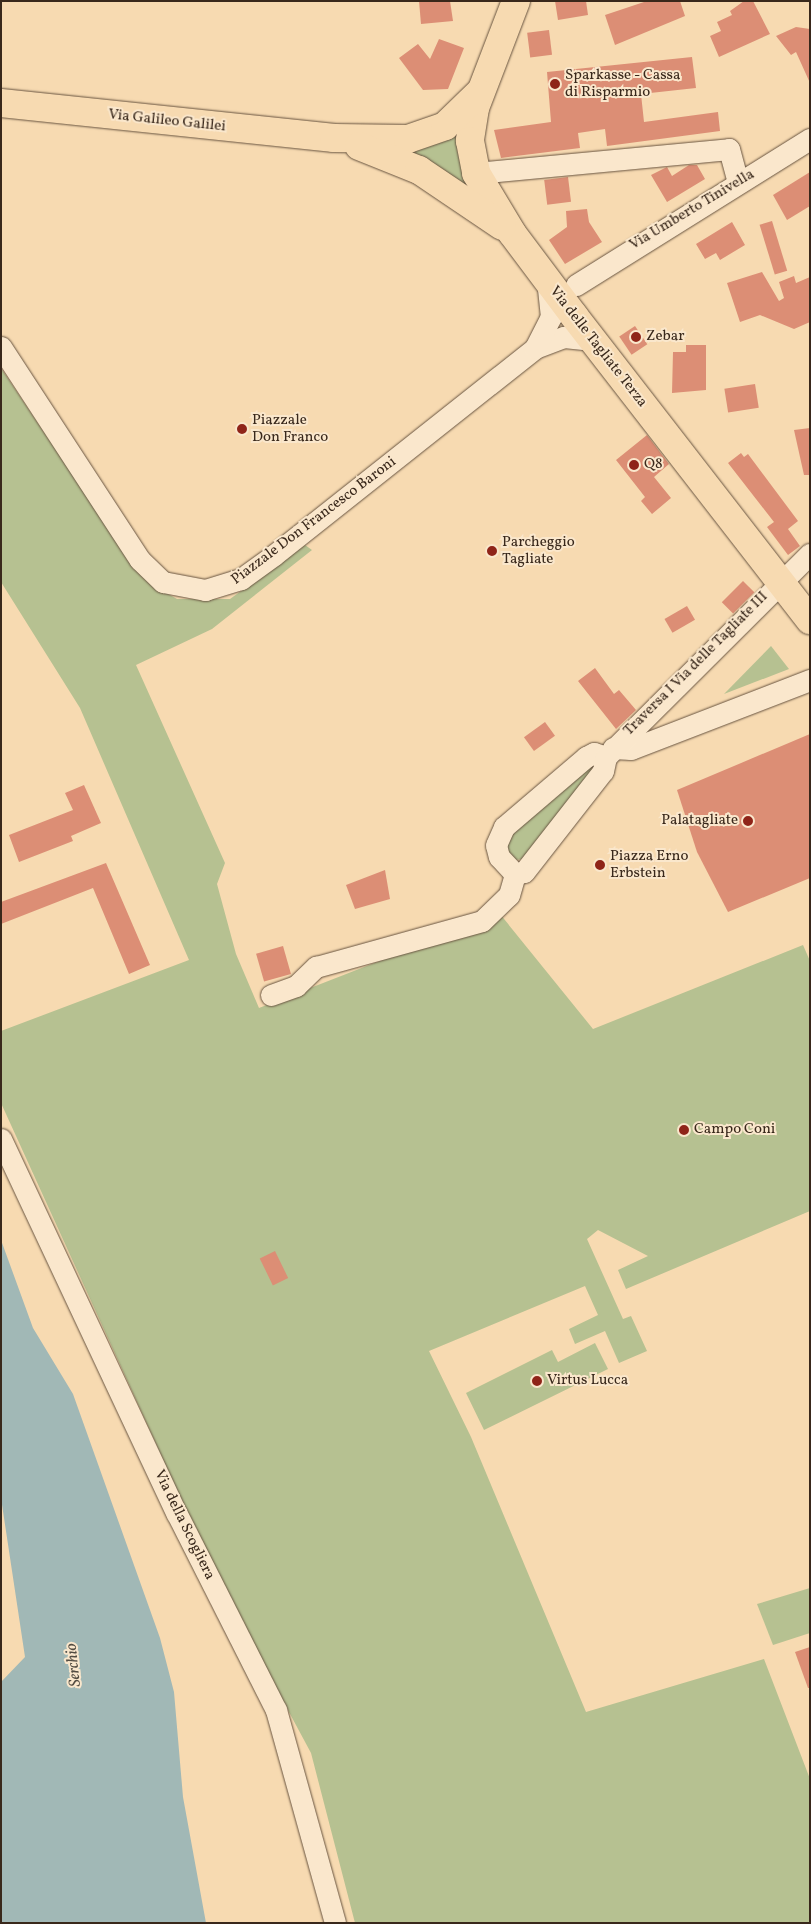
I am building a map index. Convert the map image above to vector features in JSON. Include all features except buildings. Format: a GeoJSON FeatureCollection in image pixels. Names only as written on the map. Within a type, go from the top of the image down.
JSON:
{"type":"FeatureCollection","features":[{"type":"Feature","properties":{"kind":"main road"},"geometry":{"type":"LineString","coordinates":[[480,92],[516,1]]}},
{"type":"Feature","properties":{"kind":"main road","name":"Via Galileo Galilei"},"geometry":{"type":"LineString","coordinates":[[1,104],[334,138],[422,137],[445,126],[480,92]]}},
{"type":"Feature","properties":{"kind":"main road","name":"Via delle Tagliate Terza"},"geometry":{"type":"LineString","coordinates":[[480,92],[470,141],[476,173],[512,233],[810,620]]}},
{"type":"Feature","properties":{"kind":"main road","name":"Via Galileo Galilei"},"geometry":{"type":"LineString","coordinates":[[334,138],[419,170],[512,233]]}},
{"type":"Feature","properties":{"kind":"street","name":"Via Umberto Tinivella"},"geometry":{"type":"LineString","coordinates":[[576,285],[738,182],[810,139]]}},
{"type":"Feature","properties":{"kind":"street"},"geometry":{"type":"LineString","coordinates":[[476,173],[728,149],[738,182]]}},
{"type":"Feature","properties":{"kind":"street"},"geometry":{"type":"LineString","coordinates":[[535,348],[551,317],[547,280]]}},
{"type":"Feature","properties":{"kind":"street","name":"Piazzale Don Francesco Baroni"},"geometry":{"type":"LineString","coordinates":[[1,347],[140,560],[163,582],[182,589],[205,590],[222,588],[267,559],[535,348],[564,338],[593,340]]}},
{"type":"Feature","properties":{"kind":"street","name":"Traversa I Via delle Tagliate III"},"geometry":{"type":"LineString","coordinates":[[610,753],[780,580],[810,554]]}},
{"type":"Feature","properties":{"kind":"street"},"geometry":{"type":"LineString","coordinates":[[515,874],[499,857],[496,845],[504,827],[586,757],[594,753],[610,753],[631,749],[810,680]]}},
{"type":"Feature","properties":{"kind":"street"},"geometry":{"type":"LineString","coordinates":[[515,874],[524,872],[603,771],[610,753]]}},
{"type":"Feature","properties":{"kind":"street"},"geometry":{"type":"LineString","coordinates":[[271,995],[296,986],[316,967],[482,920],[509,894],[515,874]]}},
{"type":"Feature","properties":{"kind":"street","name":"Via della Scogliera"},"geometry":{"type":"LineString","coordinates":[[1,1140],[177,1514],[276,1710],[335,1923]]}},
{"type":"Feature","properties":{"kind":"green space"},"geometry":{"type":"Polygon","coordinates":[[[458,124],[470,190],[415,159],[408,148],[458,124]]]}},
{"type":"Feature","properties":{"kind":"green space"},"geometry":{"type":"Polygon","coordinates":[[[1,368],[128,558],[163,591],[177,599],[230,599],[305,545],[312,550],[212,629],[136,665],[225,863],[217,884],[236,954],[259,1008],[500,914],[593,1029],[803,945],[810,961],[810,1211],[626,1289],[618,1270],[648,1256],[598,1230],[587,1239],[623,1319],[631,1316],[647,1351],[619,1363],[605,1331],[575,1344],[569,1329],[598,1315],[585,1286],[429,1351],[471,1437],[586,1712],[764,1659],[810,1779],[810,1923],[355,1923],[311,1753],[217,1578],[1,1103],[1,1031],[189,960],[80,708],[1,582],[1,368]]]}},
{"type":"Feature","properties":{"kind":"green space"},"geometry":{"type":"Polygon","coordinates":[[[771,646],[789,669],[724,694],[771,646]]]}},
{"type":"Feature","properties":{"kind":"green space"},"geometry":{"type":"Polygon","coordinates":[[[588,761],[599,768],[524,859],[515,860],[506,853],[504,837],[588,761]]]}},
{"type":"Feature","properties":{"kind":"green space","name":"Virtus Lucca"},"geometry":{"type":"Polygon","coordinates":[[[595,1343],[608,1369],[484,1430],[466,1393],[552,1350],[558,1362],[595,1343]]]}},
{"type":"Feature","properties":{"kind":"green space"},"geometry":{"type":"Polygon","coordinates":[[[810,1588],[810,1633],[773,1645],[757,1604],[810,1588]]]}},
{"type":"Feature","properties":{"kind":"water","name":"Serchio"},"geometry":{"type":"Polygon","coordinates":[[[1,1240],[33,1328],[73,1394],[160,1638],[174,1692],[183,1797],[206,1923],[1,1923],[1,1682],[25,1657],[1,1498],[1,1240]]]}},
{"type":"Feature","properties":{"kind":"place","name":"Sparkasse - Cassa di Risparmio"},"geometry":{"type":"Point","coordinates":[555,84]}},
{"type":"Feature","properties":{"kind":"place","name":"Zebar"},"geometry":{"type":"Point","coordinates":[636,337]}},
{"type":"Feature","properties":{"kind":"place","name":"Piazzale Don Franco"},"geometry":{"type":"Point","coordinates":[242,429]}},
{"type":"Feature","properties":{"kind":"place","name":"Q8"},"geometry":{"type":"Point","coordinates":[634,465]}},
{"type":"Feature","properties":{"kind":"place","name":"Parcheggio Tagliate"},"geometry":{"type":"Point","coordinates":[492,551]}},
{"type":"Feature","properties":{"kind":"place","name":"Palatagliate"},"geometry":{"type":"Point","coordinates":[748,821]}},
{"type":"Feature","properties":{"kind":"place","name":"Piazza Erno Erbstein"},"geometry":{"type":"Point","coordinates":[600,865]}},
{"type":"Feature","properties":{"kind":"place","name":"Campo Coni"},"geometry":{"type":"Point","coordinates":[684,1130]}},
{"type":"Feature","properties":{"kind":"place","name":"Virtus Lucca"},"geometry":{"type":"Point","coordinates":[537,1381]}}]}
